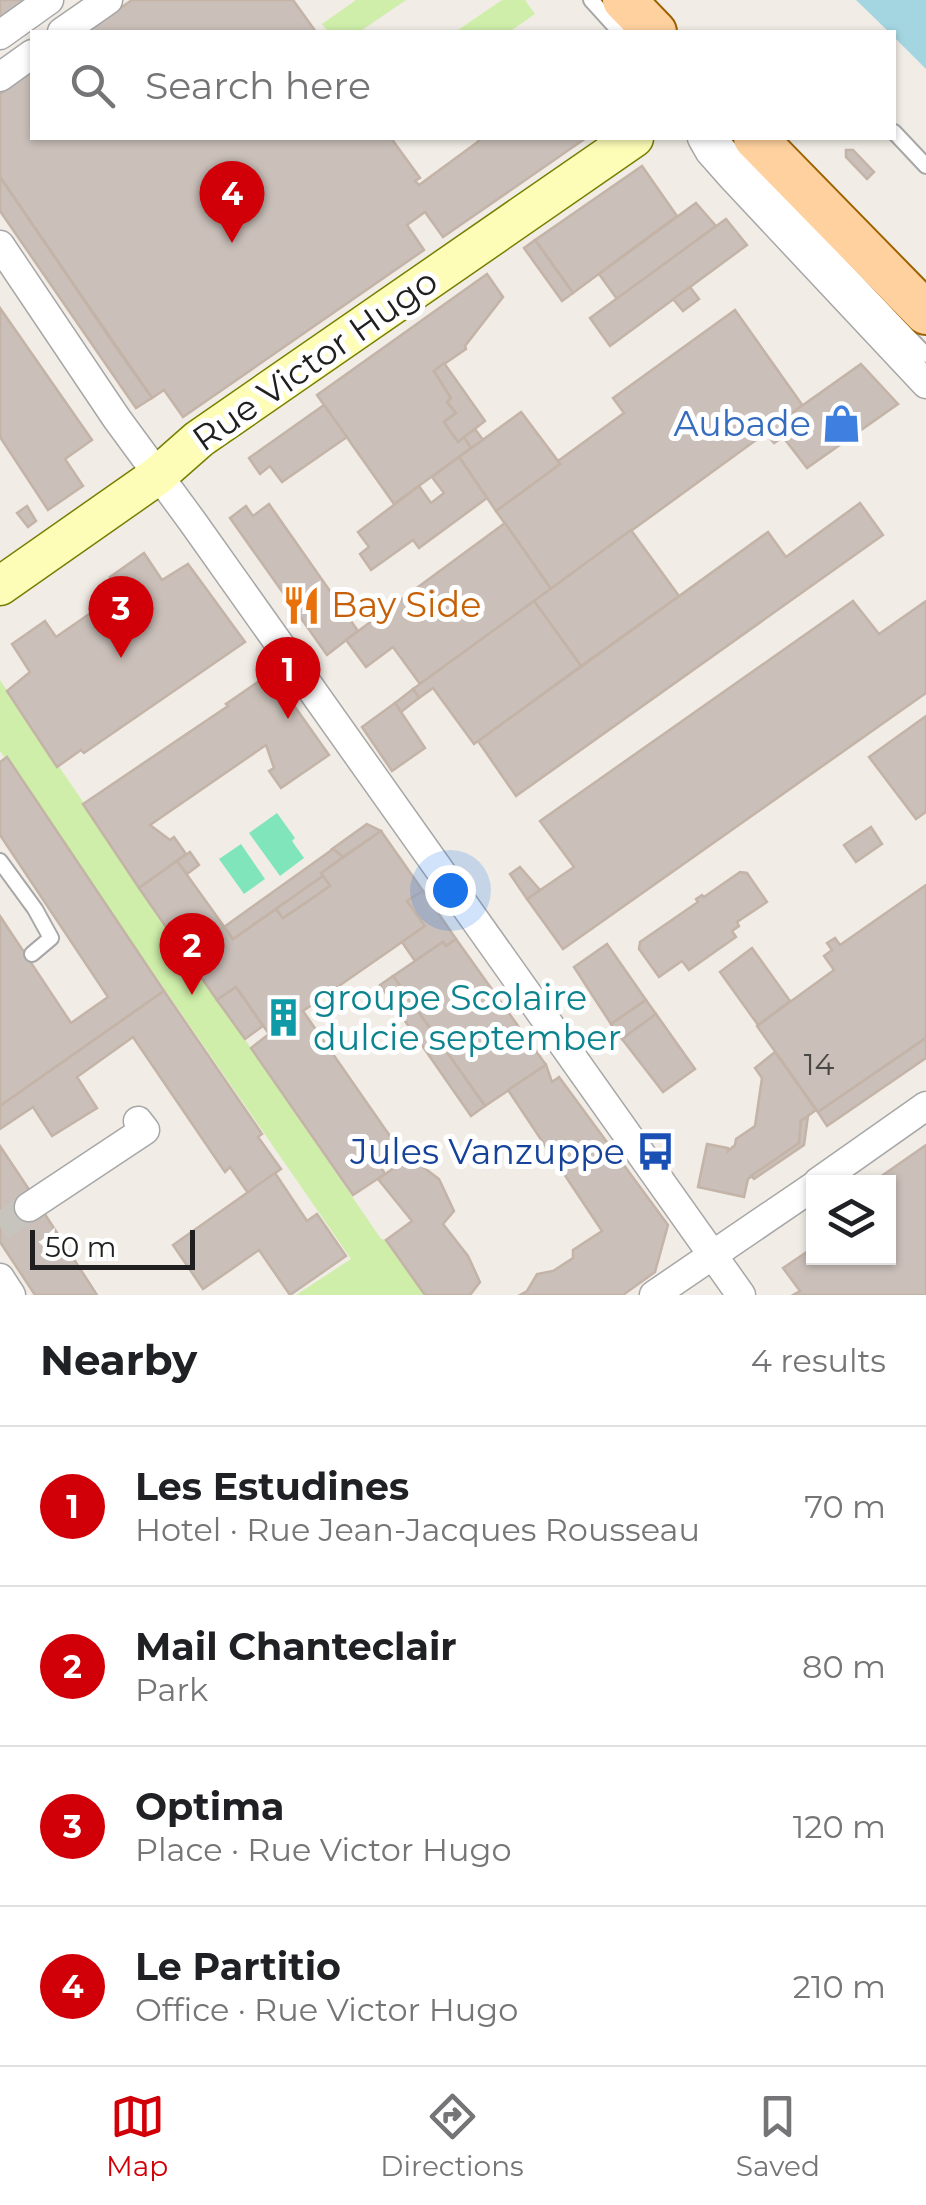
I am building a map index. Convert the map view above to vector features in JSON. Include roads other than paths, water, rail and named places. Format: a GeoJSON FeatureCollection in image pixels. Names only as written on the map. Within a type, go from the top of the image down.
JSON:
{"type":"FeatureCollection","features":[{"type":"Feature","properties":{"kind":"main road"},"geometry":{"type":"LineString","coordinates":[[624,0],[653,30]]}},
{"type":"Feature","properties":{"kind":"main road"},"geometry":{"type":"LineString","coordinates":[[651,0],[680,30]]}},
{"type":"Feature","properties":{"kind":"main road","name":"Rue Victor Hugo"},"geometry":{"type":"LineString","coordinates":[[0,586],[157,476],[191,445],[630,140]]}},
{"type":"Feature","properties":{"kind":"main road"},"geometry":{"type":"LineString","coordinates":[[756,140],[926,313]]}},
{"type":"Feature","properties":{"kind":"main road"},"geometry":{"type":"LineString","coordinates":[[782,140],[799,157],[824,206]]}},
{"type":"Feature","properties":{"kind":"street"},"geometry":{"type":"LineString","coordinates":[[0,35],[48,0]]}},
{"type":"Feature","properties":{"kind":"street"},"geometry":{"type":"LineString","coordinates":[[65,30],[108,0]]}},
{"type":"Feature","properties":{"kind":"street"},"geometry":{"type":"LineString","coordinates":[[0,77],[30,55]]}},
{"type":"Feature","properties":{"kind":"street"},"geometry":{"type":"LineString","coordinates":[[704,140],[734,178],[926,384]]}},
{"type":"Feature","properties":{"kind":"street"},"geometry":{"type":"LineString","coordinates":[[0,246],[157,476],[741,1295]]}},
{"type":"Feature","properties":{"kind":"street"},"geometry":{"type":"LineString","coordinates":[[829,1175],[926,1106]]}},
{"type":"Feature","properties":{"kind":"street"},"geometry":{"type":"LineString","coordinates":[[29,1207],[65,1173],[145,1130],[138,1120]]}},
{"type":"Feature","properties":{"kind":"street"},"geometry":{"type":"LineString","coordinates":[[654,1295],[806,1191]]}},
{"type":"Feature","properties":{"kind":"street"},"geometry":{"type":"LineString","coordinates":[[0,1278],[12,1295]]}},
{"type":"Feature","properties":{"kind":"lane"},"geometry":{"type":"LineString","coordinates":[[591,0],[618,30]]}},
{"type":"Feature","properties":{"kind":"lane"},"geometry":{"type":"LineString","coordinates":[[896,134],[926,166]]}},
{"type":"Feature","properties":{"kind":"lane"},"geometry":{"type":"LineString","coordinates":[[722,140],[926,355]]}},
{"type":"Feature","properties":{"kind":"lane"},"geometry":{"type":"LineString","coordinates":[[0,861],[35,908],[51,938],[32,954]]}},
{"type":"Feature","properties":{"kind":"water"},"geometry":{"type":"Polygon","coordinates":[[[856,0],[926,0],[926,69],[896,39],[896,30],[887,30],[856,0]]]}},
{"type":"Feature","properties":{"kind":"tunnel"},"geometry":{"type":"LineString","coordinates":[[0,1227],[29,1207]]}},
{"type":"Feature","properties":{"kind":"place","name":"Le Partitio"},"geometry":{"type":"Point","coordinates":[232,243]}},
{"type":"Feature","properties":{"kind":"place","name":"Aubade"},"geometry":{"type":"Point","coordinates":[841,424]}},
{"type":"Feature","properties":{"kind":"place","name":"Bay Side"},"geometry":{"type":"Point","coordinates":[301,605]}},
{"type":"Feature","properties":{"kind":"place","name":"Optima"},"geometry":{"type":"Point","coordinates":[121,658]}},
{"type":"Feature","properties":{"kind":"place","name":"Les Estudines"},"geometry":{"type":"Point","coordinates":[288,719]}},
{"type":"Feature","properties":{"kind":"place","name":"Mail Chanteclair"},"geometry":{"type":"Point","coordinates":[192,995]}},
{"type":"Feature","properties":{"kind":"place","name":"groupe Scolaire dulcie september"},"geometry":{"type":"Point","coordinates":[283,1018]}},
{"type":"Feature","properties":{"kind":"place","name":"Jules Vanzuppe"},"geometry":{"type":"Point","coordinates":[655,1152]}}]}
